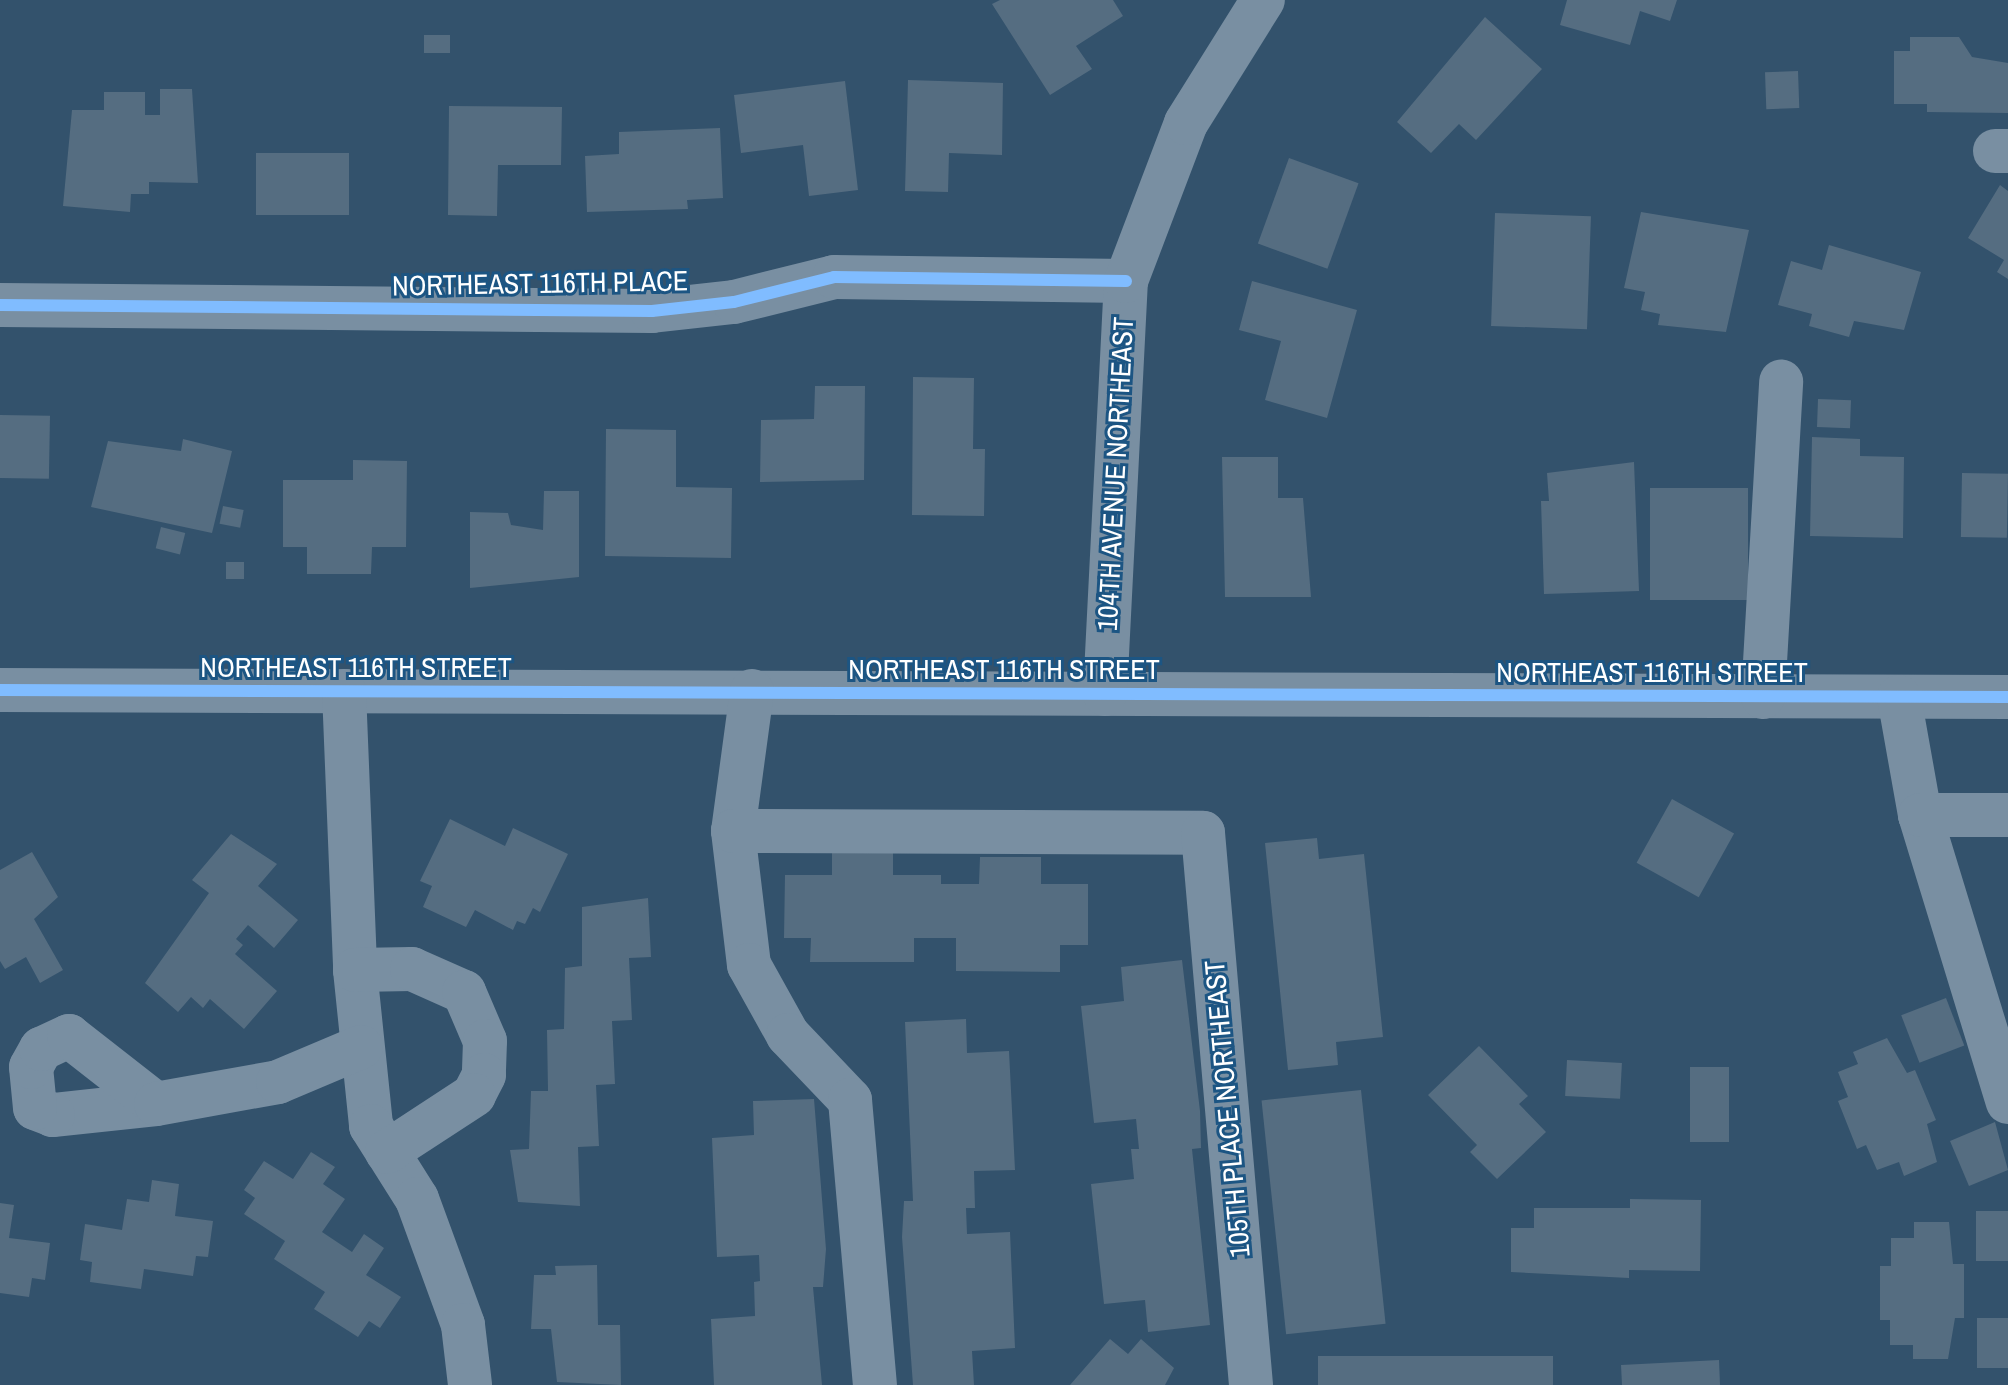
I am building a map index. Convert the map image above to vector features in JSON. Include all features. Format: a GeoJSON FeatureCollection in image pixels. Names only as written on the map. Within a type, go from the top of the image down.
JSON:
{"type":"FeatureCollection","features":[{"type":"Feature","properties":{"kind":"street","name":"104TH AVENUE NORTHEAST"},"geometry":{"type":"LineString","coordinates":[[1105,694],[1126,281],[1186,123],[1263,0]]}},
{"type":"Feature","properties":{"kind":"street","name":"NORTHEAST 116TH PLACE"},"geometry":{"type":"LineString","coordinates":[[0,305],[652,311],[734,302],[834,277],[1126,281]]}},
{"type":"Feature","properties":{"kind":"street"},"geometry":{"type":"LineString","coordinates":[[1763,697],[1781,382]]}},
{"type":"Feature","properties":{"kind":"street","name":"NORTHEAST 116TH STREET"},"geometry":{"type":"LineString","coordinates":[[0,690],[2008,697]]}},
{"type":"Feature","properties":{"kind":"street"},"geometry":{"type":"LineString","coordinates":[[344,691],[355,970],[371,1126],[417,1199],[463,1325],[470,1385]]}},
{"type":"Feature","properties":{"kind":"street"},"geometry":{"type":"LineString","coordinates":[[752,691],[733,831],[749,965],[788,1035],[850,1100],[875,1385]]}},
{"type":"Feature","properties":{"kind":"street"},"geometry":{"type":"LineString","coordinates":[[1899,697],[1920,815],[2008,1102]]}},
{"type":"Feature","properties":{"kind":"street"},"geometry":{"type":"LineString","coordinates":[[1920,815],[2008,815]]}},
{"type":"Feature","properties":{"kind":"street","name":"105TH PLACE NORTHEAST"},"geometry":{"type":"LineString","coordinates":[[733,831],[1203,833],[1251,1385]]}},
{"type":"Feature","properties":{"kind":"street"},"geometry":{"type":"LineString","coordinates":[[355,970],[412,969],[464,992],[485,1041],[484,1075],[474,1095],[387,1152]]}},
{"type":"Feature","properties":{"kind":"street"},"geometry":{"type":"LineString","coordinates":[[156,1104],[278,1082],[361,1047]]}},
{"type":"Feature","properties":{"kind":"building"},"geometry":{"type":"Polygon","coordinates":[[[1000,0],[1113,0],[1123,16],[1076,46],[1092,69],[1050,95],[992,4],[1000,0]]]}},
{"type":"Feature","properties":{"kind":"building"},"geometry":{"type":"Polygon","coordinates":[[[1567,0],[1677,0],[1670,21],[1640,11],[1630,45],[1560,25],[1567,0]]]}},
{"type":"Feature","properties":{"kind":"building"},"geometry":{"type":"Polygon","coordinates":[[[1485,17],[1542,69],[1476,140],[1459,124],[1431,153],[1397,122],[1485,17]]]}},
{"type":"Feature","properties":{"kind":"building"},"geometry":{"type":"Polygon","coordinates":[[[424,35],[450,35],[450,53],[424,53],[424,35]]]}},
{"type":"Feature","properties":{"kind":"building"},"geometry":{"type":"Polygon","coordinates":[[[1910,37],[1959,37],[1972,57],[2008,63],[2008,113],[1927,112],[1927,104],[1894,104],[1894,51],[1910,51],[1910,37]]]}},
{"type":"Feature","properties":{"kind":"building"},"geometry":{"type":"Polygon","coordinates":[[[1798,71],[1799,108],[1766,109],[1765,72],[1798,71]]]}},
{"type":"Feature","properties":{"kind":"building"},"geometry":{"type":"Polygon","coordinates":[[[908,80],[1003,83],[1002,155],[949,153],[948,192],[905,191],[908,80]]]}},
{"type":"Feature","properties":{"kind":"building"},"geometry":{"type":"Polygon","coordinates":[[[845,81],[858,190],[809,196],[803,145],[741,153],[734,95],[845,81]]]}},
{"type":"Feature","properties":{"kind":"building"},"geometry":{"type":"Polygon","coordinates":[[[160,89],[192,89],[198,183],[149,182],[149,194],[131,194],[130,212],[63,206],[72,110],[104,110],[104,92],[145,92],[145,115],[160,115],[160,89]]]}},
{"type":"Feature","properties":{"kind":"building"},"geometry":{"type":"Polygon","coordinates":[[[449,106],[562,107],[561,165],[498,165],[497,216],[448,215],[449,106]]]}},
{"type":"Feature","properties":{"kind":"building"},"geometry":{"type":"Polygon","coordinates":[[[720,128],[723,198],[687,200],[688,209],[587,212],[585,156],[619,154],[619,132],[720,128]]]}},
{"type":"Feature","properties":{"kind":"building"},"geometry":{"type":"Polygon","coordinates":[[[256,153],[349,153],[349,215],[256,215],[256,153]]]}},
{"type":"Feature","properties":{"kind":"building"},"geometry":{"type":"Polygon","coordinates":[[[1289,158],[1359,183],[1327,269],[1258,244],[1289,158]]]}},
{"type":"Feature","properties":{"kind":"building"},"geometry":{"type":"Polygon","coordinates":[[[2000,185],[2008,191],[2008,279],[1997,272],[2004,260],[1968,238],[2000,185]]]}},
{"type":"Feature","properties":{"kind":"building"},"geometry":{"type":"Polygon","coordinates":[[[1641,212],[1749,230],[1726,332],[1658,325],[1660,314],[1641,310],[1645,292],[1624,288],[1641,212]]]}},
{"type":"Feature","properties":{"kind":"building"},"geometry":{"type":"Polygon","coordinates":[[[1495,213],[1591,216],[1587,329],[1491,326],[1495,213]]]}},
{"type":"Feature","properties":{"kind":"building"},"geometry":{"type":"Polygon","coordinates":[[[1829,245],[1921,272],[1904,330],[1854,321],[1849,337],[1809,326],[1812,314],[1778,305],[1791,261],[1822,270],[1829,245]]]}},
{"type":"Feature","properties":{"kind":"building"},"geometry":{"type":"Polygon","coordinates":[[[1252,281],[1357,310],[1327,418],[1265,400],[1281,341],[1239,330],[1252,281]]]}},
{"type":"Feature","properties":{"kind":"building"},"geometry":{"type":"Polygon","coordinates":[[[913,377],[974,378],[973,449],[985,449],[984,516],[912,515],[913,377]]]}},
{"type":"Feature","properties":{"kind":"building"},"geometry":{"type":"Polygon","coordinates":[[[815,386],[865,386],[864,480],[760,482],[761,420],[814,419],[815,386]]]}},
{"type":"Feature","properties":{"kind":"building"},"geometry":{"type":"Polygon","coordinates":[[[1818,399],[1851,400],[1850,428],[1817,427],[1818,399]]]}},
{"type":"Feature","properties":{"kind":"building"},"geometry":{"type":"Polygon","coordinates":[[[0,415],[50,416],[49,479],[0,478],[0,415]]]}},
{"type":"Feature","properties":{"kind":"building"},"geometry":{"type":"Polygon","coordinates":[[[606,429],[676,430],[676,487],[732,488],[731,558],[605,556],[606,429]]]}},
{"type":"Feature","properties":{"kind":"building"},"geometry":{"type":"Polygon","coordinates":[[[1812,437],[1860,439],[1860,456],[1904,457],[1903,538],[1810,536],[1812,437]]]}},
{"type":"Feature","properties":{"kind":"building"},"geometry":{"type":"Polygon","coordinates":[[[183,439],[232,451],[212,533],[91,507],[108,441],[181,451],[183,439]]]}},
{"type":"Feature","properties":{"kind":"building"},"geometry":{"type":"Polygon","coordinates":[[[1222,457],[1278,457],[1278,498],[1303,498],[1311,597],[1225,597],[1222,457]]]}},
{"type":"Feature","properties":{"kind":"building"},"geometry":{"type":"Polygon","coordinates":[[[353,460],[407,461],[406,547],[372,547],[371,574],[307,574],[307,547],[283,547],[283,480],[353,480],[353,460]]]}},
{"type":"Feature","properties":{"kind":"building"},"geometry":{"type":"Polygon","coordinates":[[[1634,462],[1639,591],[1544,594],[1541,501],[1549,501],[1547,473],[1634,462]]]}},
{"type":"Feature","properties":{"kind":"building"},"geometry":{"type":"Polygon","coordinates":[[[1962,473],[2008,474],[2007,538],[1961,537],[1962,473]]]}},
{"type":"Feature","properties":{"kind":"building"},"geometry":{"type":"Polygon","coordinates":[[[1650,488],[1748,488],[1748,600],[1650,600],[1650,488]]]}},
{"type":"Feature","properties":{"kind":"building"},"geometry":{"type":"Polygon","coordinates":[[[544,491],[579,491],[579,577],[470,588],[470,512],[508,513],[511,525],[543,530],[544,491]]]}},
{"type":"Feature","properties":{"kind":"building"},"geometry":{"type":"Polygon","coordinates":[[[223,506],[244,510],[240,528],[220,524],[223,506]]]}},
{"type":"Feature","properties":{"kind":"building"},"geometry":{"type":"Polygon","coordinates":[[[161,527],[185,533],[180,554],[156,548],[161,527]]]}},
{"type":"Feature","properties":{"kind":"building"},"geometry":{"type":"Polygon","coordinates":[[[226,562],[244,562],[244,579],[226,579],[226,562]]]}},
{"type":"Feature","properties":{"kind":"building"},"geometry":{"type":"Polygon","coordinates":[[[1672,799],[1734,833],[1699,897],[1637,863],[1672,799]]]}},
{"type":"Feature","properties":{"kind":"building"},"geometry":{"type":"Polygon","coordinates":[[[450,819],[505,846],[513,828],[568,854],[540,912],[533,908],[525,924],[517,921],[513,930],[475,910],[466,927],[423,907],[432,886],[420,881],[450,819]]]}},
{"type":"Feature","properties":{"kind":"building"},"geometry":{"type":"Polygon","coordinates":[[[231,834],[277,864],[258,886],[298,920],[274,948],[248,925],[236,939],[243,945],[235,954],[277,991],[244,1029],[210,999],[203,1008],[191,997],[178,1012],[145,983],[209,893],[192,880],[231,834]]]}},
{"type":"Feature","properties":{"kind":"building"},"geometry":{"type":"Polygon","coordinates":[[[1317,838],[1319,859],[1364,854],[1383,1037],[1336,1042],[1338,1065],[1288,1070],[1265,843],[1317,838]]]}},
{"type":"Feature","properties":{"kind":"building"},"geometry":{"type":"Polygon","coordinates":[[[832,848],[893,849],[893,875],[941,875],[941,884],[979,884],[980,857],[1041,857],[1041,884],[1088,884],[1088,945],[1060,945],[1060,972],[956,971],[956,938],[914,938],[914,962],[810,962],[811,938],[784,938],[785,875],[832,875],[832,848]]]}},
{"type":"Feature","properties":{"kind":"building"},"geometry":{"type":"Polygon","coordinates":[[[32,852],[58,897],[34,919],[63,970],[40,983],[26,957],[5,969],[0,961],[0,870],[32,852]]]}},
{"type":"Feature","properties":{"kind":"building"},"geometry":{"type":"Polygon","coordinates":[[[648,898],[651,957],[629,958],[632,1020],[612,1021],[615,1084],[596,1085],[599,1146],[578,1147],[580,1206],[518,1202],[510,1150],[529,1149],[531,1091],[548,1091],[547,1030],[564,1029],[565,968],[582,966],[582,907],[648,898]]]}},
{"type":"Feature","properties":{"kind":"building"},"geometry":{"type":"Polygon","coordinates":[[[1182,960],[1200,1111],[1201,1148],[1192,1149],[1210,1325],[1148,1332],[1145,1300],[1104,1304],[1091,1184],[1134,1179],[1131,1149],[1139,1149],[1136,1119],[1094,1123],[1081,1006],[1124,1001],[1121,967],[1182,960]]]}},
{"type":"Feature","properties":{"kind":"building"},"geometry":{"type":"Polygon","coordinates":[[[1946,998],[1964,1046],[1919,1063],[1901,1015],[1946,998]]]}},
{"type":"Feature","properties":{"kind":"building"},"geometry":{"type":"Polygon","coordinates":[[[966,1019],[967,1053],[1009,1051],[1015,1170],[974,1171],[975,1208],[966,1208],[967,1234],[1010,1232],[1015,1348],[972,1351],[974,1385],[913,1385],[902,1237],[904,1201],[913,1201],[905,1022],[966,1019]]]}},
{"type":"Feature","properties":{"kind":"building"},"geometry":{"type":"Polygon","coordinates":[[[1887,1038],[1907,1073],[1915,1070],[1936,1120],[1927,1124],[1937,1162],[1904,1176],[1899,1162],[1877,1170],[1866,1145],[1857,1149],[1838,1101],[1848,1097],[1838,1072],[1858,1064],[1853,1052],[1887,1038]]]}},
{"type":"Feature","properties":{"kind":"building"},"geometry":{"type":"Polygon","coordinates":[[[1479,1046],[1528,1096],[1519,1104],[1546,1132],[1497,1179],[1470,1152],[1477,1145],[1428,1095],[1479,1046]]]}},
{"type":"Feature","properties":{"kind":"building"},"geometry":{"type":"Polygon","coordinates":[[[1567,1060],[1622,1063],[1620,1099],[1565,1096],[1567,1060]]]}},
{"type":"Feature","properties":{"kind":"building"},"geometry":{"type":"Polygon","coordinates":[[[1690,1067],[1729,1067],[1729,1142],[1690,1142],[1690,1067]]]}},
{"type":"Feature","properties":{"kind":"building"},"geometry":{"type":"Polygon","coordinates":[[[1361,1090],[1386,1324],[1286,1334],[1262,1100],[1361,1090]]]}},
{"type":"Feature","properties":{"kind":"building"},"geometry":{"type":"Polygon","coordinates":[[[814,1099],[826,1249],[823,1287],[813,1287],[822,1385],[714,1385],[711,1319],[755,1316],[754,1282],[760,1281],[759,1255],[717,1257],[712,1138],[754,1135],[753,1101],[814,1099]]]}},
{"type":"Feature","properties":{"kind":"building"},"geometry":{"type":"Polygon","coordinates":[[[1995,1122],[2008,1170],[1969,1186],[1950,1141],[1995,1122]]]}},
{"type":"Feature","properties":{"kind":"building"},"geometry":{"type":"Polygon","coordinates":[[[311,1152],[335,1167],[323,1184],[345,1199],[322,1232],[352,1252],[364,1234],[384,1248],[366,1275],[401,1297],[380,1328],[369,1321],[358,1337],[314,1309],[325,1292],[274,1259],[285,1241],[244,1214],[255,1198],[244,1190],[264,1161],[293,1179],[311,1152]]]}},
{"type":"Feature","properties":{"kind":"building"},"geometry":{"type":"Polygon","coordinates":[[[152,1180],[179,1184],[175,1216],[213,1221],[208,1257],[196,1256],[193,1276],[144,1269],[141,1289],[90,1282],[92,1262],[80,1260],[85,1224],[122,1230],[127,1199],[149,1202],[152,1180]]]}},
{"type":"Feature","properties":{"kind":"building"},"geometry":{"type":"Polygon","coordinates":[[[1630,1199],[1701,1200],[1700,1271],[1629,1270],[1629,1278],[1511,1272],[1511,1228],[1534,1228],[1534,1208],[1630,1208],[1630,1199]]]}},
{"type":"Feature","properties":{"kind":"building"},"geometry":{"type":"Polygon","coordinates":[[[0,1203],[14,1205],[9,1238],[50,1243],[45,1280],[32,1278],[29,1297],[0,1293],[0,1203]]]}},
{"type":"Feature","properties":{"kind":"building"},"geometry":{"type":"Polygon","coordinates":[[[1976,1211],[2008,1211],[2008,1261],[1976,1261],[1976,1211]]]}},
{"type":"Feature","properties":{"kind":"building"},"geometry":{"type":"Polygon","coordinates":[[[1914,1222],[1949,1222],[1953,1264],[1964,1264],[1964,1318],[1955,1318],[1948,1359],[1913,1359],[1913,1345],[1890,1345],[1890,1320],[1880,1320],[1880,1266],[1891,1266],[1891,1238],[1914,1238],[1914,1222]]]}},
{"type":"Feature","properties":{"kind":"building"},"geometry":{"type":"Polygon","coordinates":[[[597,1265],[598,1325],[620,1325],[621,1385],[557,1382],[551,1329],[531,1329],[534,1275],[556,1275],[555,1266],[597,1265]]]}},
{"type":"Feature","properties":{"kind":"building"},"geometry":{"type":"Polygon","coordinates":[[[1977,1318],[2008,1318],[2008,1368],[1977,1368],[1977,1318]]]}},
{"type":"Feature","properties":{"kind":"building"},"geometry":{"type":"Polygon","coordinates":[[[1110,1339],[1128,1354],[1141,1339],[1174,1368],[1165,1385],[1070,1385],[1110,1339]]]}},
{"type":"Feature","properties":{"kind":"building"},"geometry":{"type":"Polygon","coordinates":[[[1318,1356],[1553,1356],[1553,1385],[1318,1385],[1318,1356]]]}},
{"type":"Feature","properties":{"kind":"building"},"geometry":{"type":"Polygon","coordinates":[[[1719,1360],[1720,1385],[1622,1385],[1621,1365],[1719,1360]]]}},
{"type":"Feature","properties":{"kind":"cycle path"},"geometry":{"type":"LineString","coordinates":[[0,305],[652,311],[734,302],[834,277],[1126,281]]}},
{"type":"Feature","properties":{"kind":"cycle path"},"geometry":{"type":"LineString","coordinates":[[0,690],[2008,697]]}}]}
